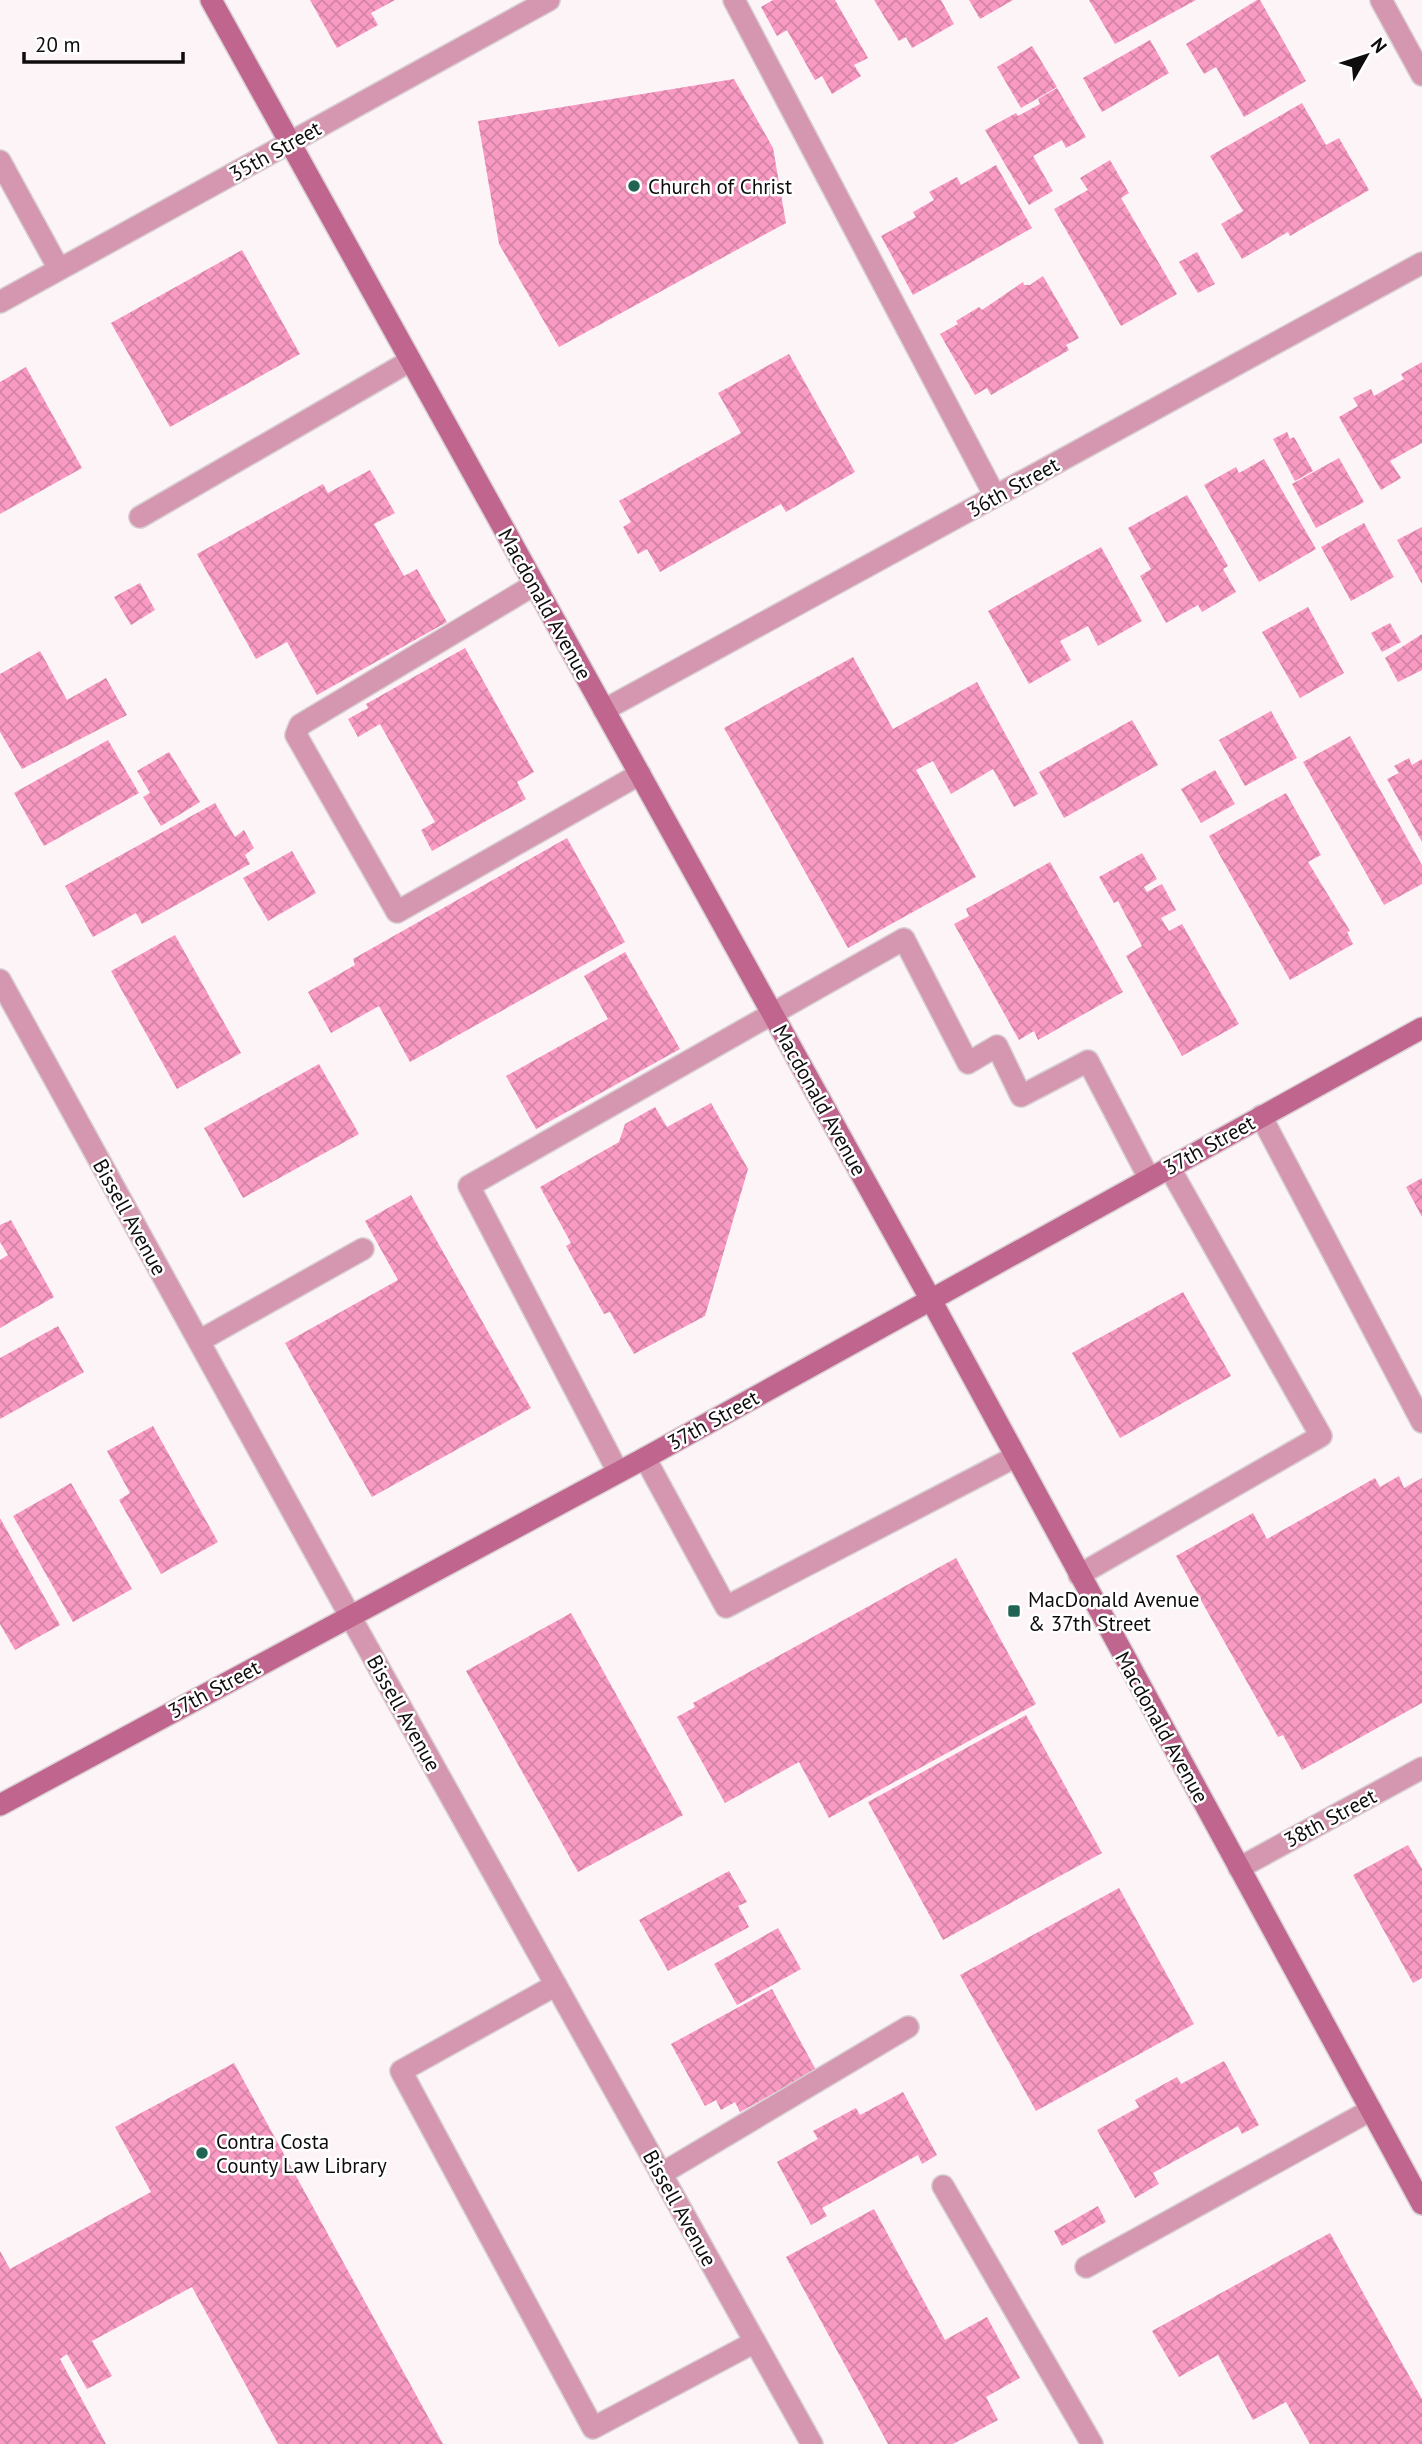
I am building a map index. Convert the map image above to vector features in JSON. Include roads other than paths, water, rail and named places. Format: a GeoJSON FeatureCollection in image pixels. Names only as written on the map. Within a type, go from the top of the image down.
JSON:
{"type":"FeatureCollection","features":[{"type":"Feature","properties":{"kind":"street","name":"Macdonald Avenue"},"geometry":{"type":"LineString","coordinates":[[211,0],[931,1300],[1422,2204]]}},
{"type":"Feature","properties":{"kind":"street","name":"35th Street"},"geometry":{"type":"LineString","coordinates":[[0,302],[550,0]]}},
{"type":"Feature","properties":{"kind":"street"},"geometry":{"type":"LineString","coordinates":[[734,0],[995,496]]}},
{"type":"Feature","properties":{"kind":"street"},"geometry":{"type":"LineString","coordinates":[[1381,0],[1422,75]]}},
{"type":"Feature","properties":{"kind":"street"},"geometry":{"type":"LineString","coordinates":[[0,161],[59,269]]}},
{"type":"Feature","properties":{"kind":"street","name":"36th Street"},"geometry":{"type":"LineString","coordinates":[[604,710],[1422,263]]}},
{"type":"Feature","properties":{"kind":"street"},"geometry":{"type":"LineString","coordinates":[[140,517],[410,362]]}},
{"type":"Feature","properties":{"kind":"street"},"geometry":{"type":"LineString","coordinates":[[534,585],[300,725],[296,734],[397,912],[640,774]]}},
{"type":"Feature","properties":{"kind":"street"},"geometry":{"type":"LineString","coordinates":[[618,1472],[469,1186],[772,1012],[904,939],[968,1063],[997,1046],[1021,1096],[1088,1061],[1149,1178]]}},
{"type":"Feature","properties":{"kind":"street","name":"Bissell Avenue"},"geometry":{"type":"LineString","coordinates":[[0,980],[350,1616],[812,2444]]}},
{"type":"Feature","properties":{"kind":"street","name":"37th Street"},"geometry":{"type":"LineString","coordinates":[[0,1805],[645,1458],[1422,1028]]}},
{"type":"Feature","properties":{"kind":"street"},"geometry":{"type":"LineString","coordinates":[[1261,1116],[1422,1422]]}},
{"type":"Feature","properties":{"kind":"street"},"geometry":{"type":"LineString","coordinates":[[1079,1575],[1321,1436],[1169,1167]]}},
{"type":"Feature","properties":{"kind":"street"},"geometry":{"type":"LineString","coordinates":[[199,1341],[363,1249]]}},
{"type":"Feature","properties":{"kind":"street"},"geometry":{"type":"LineString","coordinates":[[645,1458],[726,1607],[1015,1457]]}},
{"type":"Feature","properties":{"kind":"street","name":"38th Street"},"geometry":{"type":"LineString","coordinates":[[1239,1868],[1422,1768]]}},
{"type":"Feature","properties":{"kind":"street"},"geometry":{"type":"LineString","coordinates":[[556,1985],[401,2071],[593,2428],[755,2342]]}},
{"type":"Feature","properties":{"kind":"street"},"geometry":{"type":"LineString","coordinates":[[661,2174],[908,2027]]}},
{"type":"Feature","properties":{"kind":"street"},"geometry":{"type":"LineString","coordinates":[[1086,2267],[1371,2110]]}},
{"type":"Feature","properties":{"kind":"street"},"geometry":{"type":"LineString","coordinates":[[943,2186],[1092,2444]]}},
{"type":"Feature","properties":{"kind":"place","name":"Church of Christ"},"geometry":{"type":"Point","coordinates":[634,186]}},
{"type":"Feature","properties":{"kind":"place","name":"MacDonald Avenue & 37th Street"},"geometry":{"type":"Point","coordinates":[1014,1611]}},
{"type":"Feature","properties":{"kind":"place","name":"Contra Costa County Law Library"},"geometry":{"type":"Point","coordinates":[202,2153]}}]}
